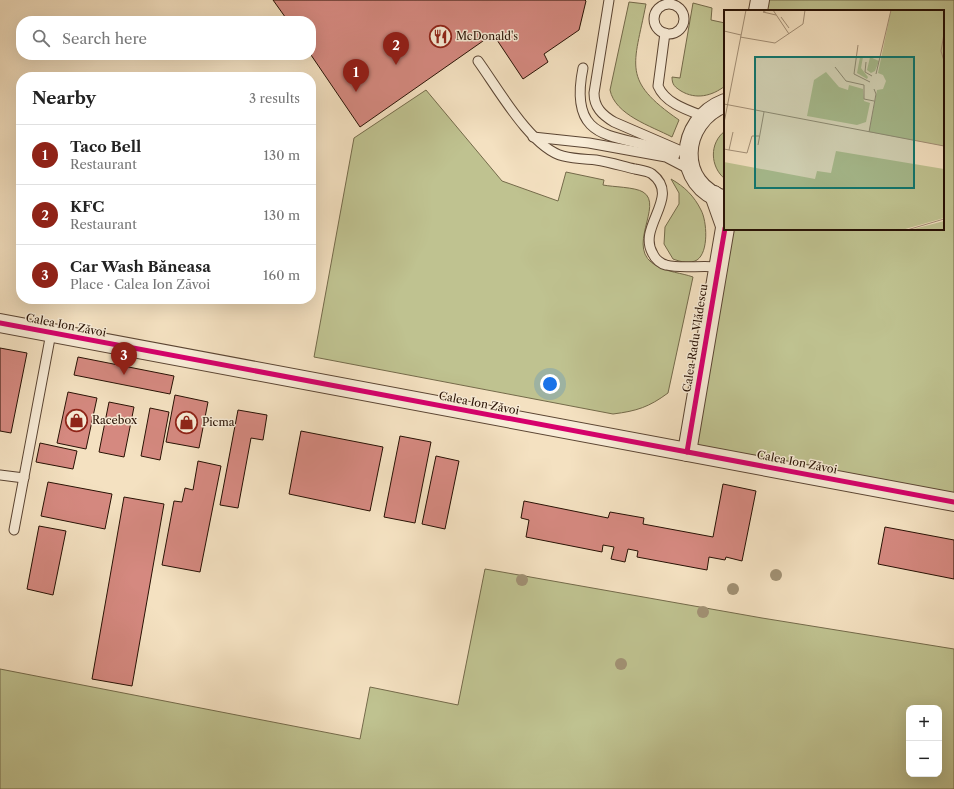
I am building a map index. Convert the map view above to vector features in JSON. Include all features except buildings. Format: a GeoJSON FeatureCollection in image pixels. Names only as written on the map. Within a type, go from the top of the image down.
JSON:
{"type":"FeatureCollection","features":[{"type":"Feature","properties":{"kind":"street"},"geometry":{"type":"LineString","coordinates":[[758,10],[760,0]]}},
{"type":"Feature","properties":{"kind":"street"},"geometry":{"type":"LineString","coordinates":[[719,197],[697,180],[690,162],[690,140],[695,127],[703,116],[714,107],[724,103]]}},
{"type":"Feature","properties":{"kind":"street","name":"Calea Radu Vlădescu"},"geometry":{"type":"LineString","coordinates":[[719,197],[724,222]]}},
{"type":"Feature","properties":{"kind":"street","name":"Calea Radu Vlădescu"},"geometry":{"type":"LineString","coordinates":[[687,452],[724,230]]}},
{"type":"Feature","properties":{"kind":"street","name":"Calea Ion Zăvoi"},"geometry":{"type":"LineString","coordinates":[[0,323],[954,502]]}},
{"type":"Feature","properties":{"kind":"lane"},"geometry":{"type":"LineString","coordinates":[[609,0],[594,93],[595,103],[606,118],[690,162]]}},
{"type":"Feature","properties":{"kind":"lane"},"geometry":{"type":"LineString","coordinates":[[665,33],[658,86],[660,91],[663,95],[674,102],[703,116]]}},
{"type":"Feature","properties":{"kind":"lane"},"geometry":{"type":"LineString","coordinates":[[478,60],[533,137],[547,149],[562,156],[597,160],[652,173],[660,184],[664,195],[660,208],[652,222],[649,236],[649,248],[655,258],[665,265],[681,268],[695,265],[718,267]]}},
{"type":"Feature","properties":{"kind":"lane"},"geometry":{"type":"LineString","coordinates":[[583,68],[579,100],[587,120],[595,129],[605,135],[668,152],[690,162]]}},
{"type":"Feature","properties":{"kind":"lane"},"geometry":{"type":"LineString","coordinates":[[533,137],[589,143],[690,162]]}},
{"type":"Feature","properties":{"kind":"lane"},"geometry":{"type":"LineString","coordinates":[[14,530],[51,333]]}},
{"type":"Feature","properties":{"kind":"lane"},"geometry":{"type":"LineString","coordinates":[[0,475],[24,478]]}},
{"type":"Feature","properties":{"kind":"green space"},"geometry":{"type":"Polygon","coordinates":[[[760,0],[954,0],[954,502],[687,452],[725,230],[944,230],[944,10],[758,10],[760,0]]]}},
{"type":"Feature","properties":{"kind":"green space"},"geometry":{"type":"Polygon","coordinates":[[[629,2],[646,4],[638,43],[636,70],[640,82],[648,94],[660,106],[679,120],[672,137],[644,124],[626,113],[613,99],[610,90],[629,2]]]}},
{"type":"Feature","properties":{"kind":"green space"},"geometry":{"type":"Polygon","coordinates":[[[693,3],[712,8],[711,20],[724,23],[724,87],[704,96],[692,95],[681,91],[674,86],[672,77],[680,78],[693,3]]]}},
{"type":"Feature","properties":{"kind":"green space"},"geometry":{"type":"Polygon","coordinates":[[[426,90],[502,181],[558,201],[566,172],[604,180],[603,185],[639,190],[649,198],[650,207],[643,239],[644,249],[648,258],[661,268],[693,277],[668,393],[655,402],[642,408],[613,414],[314,357],[354,138],[426,90]]]}},
{"type":"Feature","properties":{"kind":"green space"},"geometry":{"type":"Polygon","coordinates":[[[724,132],[724,178],[716,168],[713,155],[716,142],[724,132]]]}},
{"type":"Feature","properties":{"kind":"green space"},"geometry":{"type":"Polygon","coordinates":[[[671,179],[681,185],[692,196],[705,221],[706,236],[704,250],[697,260],[691,262],[673,259],[664,244],[665,227],[679,204],[679,193],[671,179]]]}},
{"type":"Feature","properties":{"kind":"green space"},"geometry":{"type":"Polygon","coordinates":[[[485,569],[762,618],[954,649],[954,789],[0,789],[0,669],[360,739],[370,687],[458,705],[485,569]]]}},
{"type":"Feature","properties":{"kind":"cycle path"},"geometry":{"type":"LineString","coordinates":[[687,452],[725,230]]}},
{"type":"Feature","properties":{"kind":"cycle path"},"geometry":{"type":"LineString","coordinates":[[0,323],[954,502]]}},
{"type":"Feature","properties":{"kind":"place","name":"McDonald's"},"geometry":{"type":"Point","coordinates":[441,36]}},
{"type":"Feature","properties":{"kind":"place","name":"KFC"},"geometry":{"type":"Point","coordinates":[396,65]}},
{"type":"Feature","properties":{"kind":"place","name":"Taco Bell"},"geometry":{"type":"Point","coordinates":[356,92]}},
{"type":"Feature","properties":{"kind":"place","name":"Car Wash Băneasa"},"geometry":{"type":"Point","coordinates":[124,375]}},
{"type":"Feature","properties":{"kind":"place","name":"Racebox"},"geometry":{"type":"Point","coordinates":[77,420]}},
{"type":"Feature","properties":{"kind":"place","name":"Picma"},"geometry":{"type":"Point","coordinates":[187,422]}}]}
